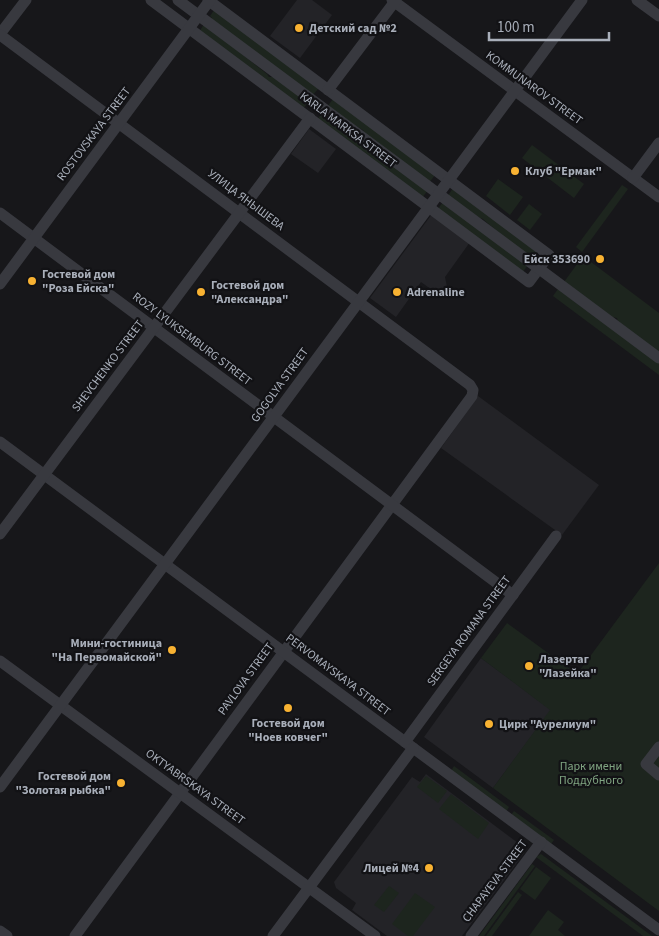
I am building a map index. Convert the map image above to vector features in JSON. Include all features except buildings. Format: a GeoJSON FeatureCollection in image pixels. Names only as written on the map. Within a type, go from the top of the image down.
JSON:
{"type":"FeatureCollection","features":[{"type":"Feature","properties":{"kind":"street"},"geometry":{"type":"LineString","coordinates":[[0,35],[26,0]]}},
{"type":"Feature","properties":{"kind":"street","name":"KARLA MARKSA STREET"},"geometry":{"type":"LineString","coordinates":[[151,0],[529,282],[549,255],[209,0]]}},
{"type":"Feature","properties":{"kind":"street"},"geometry":{"type":"LineString","coordinates":[[178,0],[659,358]]}},
{"type":"Feature","properties":{"kind":"street","name":"ROSTOVSKAYA STREET"},"geometry":{"type":"LineString","coordinates":[[0,284],[209,0]]}},
{"type":"Feature","properties":{"kind":"street","name":"GOGOLYA STREET"},"geometry":{"type":"LineString","coordinates":[[0,787],[582,0]]}},
{"type":"Feature","properties":{"kind":"street"},"geometry":{"type":"LineString","coordinates":[[637,0],[659,16]]}},
{"type":"Feature","properties":{"kind":"street"},"geometry":{"type":"LineString","coordinates":[[328,90],[394,1]]}},
{"type":"Feature","properties":{"kind":"street","name":"KOMMUNAROV STREET"},"geometry":{"type":"LineString","coordinates":[[394,1],[659,198]]}},
{"type":"Feature","properties":{"kind":"street","name":"УЛИЦА ЯНЫШЕВА"},"geometry":{"type":"LineString","coordinates":[[0,35],[470,385],[473,390]]}},
{"type":"Feature","properties":{"kind":"street","name":"SHEVCHENKO STREET"},"geometry":{"type":"LineString","coordinates":[[0,534],[310,118]]}},
{"type":"Feature","properties":{"kind":"street"},"geometry":{"type":"LineString","coordinates":[[633,178],[659,143]]}},
{"type":"Feature","properties":{"kind":"street","name":"ROZY LYUKSEMBURG STREET"},"geometry":{"type":"LineString","coordinates":[[0,213],[513,595]]}},
{"type":"Feature","properties":{"kind":"street","name":"PAVLOVA STREET"},"geometry":{"type":"LineString","coordinates":[[75,936],[472,396],[473,390]]}},
{"type":"Feature","properties":{"kind":"street","name":"PERVOMAYSKAYA STREET"},"geometry":{"type":"LineString","coordinates":[[0,442],[659,930]]}},
{"type":"Feature","properties":{"kind":"street","name":"SERGEYA ROMANA STREET"},"geometry":{"type":"LineString","coordinates":[[273,936],[309,888],[556,536]]}},
{"type":"Feature","properties":{"kind":"street","name":"OKTYABRSKAYA STREET"},"geometry":{"type":"LineString","coordinates":[[0,661],[375,936]]}},
{"type":"Feature","properties":{"kind":"street"},"geometry":{"type":"LineString","coordinates":[[659,747],[646,764],[659,775]]}},
{"type":"Feature","properties":{"kind":"street","name":"CHAPAYEVA STREET"},"geometry":{"type":"LineString","coordinates":[[471,936],[541,842]]}},
{"type":"Feature","properties":{"kind":"street"},"geometry":{"type":"LineString","coordinates":[[0,931],[7,936]]}},
{"type":"Feature","properties":{"kind":"shaded area","name":"Детский сад №2"},"geometry":{"type":"Polygon","coordinates":[[[297,0],[312,0],[332,15],[300,58],[270,36],[297,0]]]}},
{"type":"Feature","properties":{"kind":"shaded area"},"geometry":{"type":"Polygon","coordinates":[[[309,129],[336,149],[318,173],[291,154],[309,129]]]}},
{"type":"Feature","properties":{"kind":"shaded area"},"geometry":{"type":"Polygon","coordinates":[[[432,214],[470,242],[445,277],[447,287],[444,291],[435,292],[421,282],[396,317],[370,298],[432,214]]]}},
{"type":"Feature","properties":{"kind":"shaded area"},"geometry":{"type":"Polygon","coordinates":[[[478,396],[599,485],[562,535],[441,448],[478,396]]]}},
{"type":"Feature","properties":{"kind":"shaded area"},"geometry":{"type":"Polygon","coordinates":[[[481,658],[551,710],[493,788],[424,737],[481,658]]]}},
{"type":"Feature","properties":{"kind":"shaded area","name":"Лицей №4"},"geometry":{"type":"Polygon","coordinates":[[[426,774],[522,846],[524,853],[462,936],[387,936],[352,910],[356,903],[336,888],[334,882],[412,777],[420,782],[426,774]]]}},
{"type":"Feature","properties":{"kind":"green space"},"geometry":{"type":"Polygon","coordinates":[[[214,10],[319,88],[312,96],[210,21],[212,18],[210,16],[214,10]]]}},
{"type":"Feature","properties":{"kind":"green space"},"geometry":{"type":"Polygon","coordinates":[[[204,24],[269,77],[274,77],[309,101],[303,109],[199,32],[204,24]]]}},
{"type":"Feature","properties":{"kind":"green space"},"geometry":{"type":"Polygon","coordinates":[[[333,99],[435,175],[429,183],[365,134],[363,130],[327,107],[333,99]]]}},
{"type":"Feature","properties":{"kind":"green space"},"geometry":{"type":"Polygon","coordinates":[[[323,112],[428,190],[422,198],[317,120],[323,112]]]}},
{"type":"Feature","properties":{"kind":"green space"},"geometry":{"type":"Polygon","coordinates":[[[532,145],[584,184],[574,198],[522,158],[532,145]]]}},
{"type":"Feature","properties":{"kind":"green space"},"geometry":{"type":"Polygon","coordinates":[[[498,179],[523,197],[510,215],[486,196],[498,179]]]}},
{"type":"Feature","properties":{"kind":"green space"},"geometry":{"type":"Polygon","coordinates":[[[622,185],[628,189],[582,252],[576,247],[622,185]]]}},
{"type":"Feature","properties":{"kind":"green space"},"geometry":{"type":"Polygon","coordinates":[[[453,188],[538,252],[532,260],[483,219],[447,197],[453,188]]]}},
{"type":"Feature","properties":{"kind":"green space"},"geometry":{"type":"Polygon","coordinates":[[[443,202],[528,265],[522,273],[437,210],[443,202]]]}},
{"type":"Feature","properties":{"kind":"green space"},"geometry":{"type":"Polygon","coordinates":[[[529,204],[542,214],[530,230],[517,220],[529,204]]]}},
{"type":"Feature","properties":{"kind":"green space"},"geometry":{"type":"Polygon","coordinates":[[[583,256],[659,313],[659,354],[618,322],[617,318],[612,317],[564,282],[583,256]]]}},
{"type":"Feature","properties":{"kind":"green space"},"geometry":{"type":"Polygon","coordinates":[[[558,289],[659,362],[659,375],[553,296],[558,289]]]}},
{"type":"Feature","properties":{"kind":"green space","name":"Парк имени Поддубного"},"geometry":{"type":"Polygon","coordinates":[[[659,563],[659,911],[493,788],[550,710],[481,658],[507,623],[577,674],[659,563]]]}},
{"type":"Feature","properties":{"kind":"green space"},"geometry":{"type":"Polygon","coordinates":[[[454,766],[509,807],[506,812],[451,771],[454,766]]]}},
{"type":"Feature","properties":{"kind":"green space"},"geometry":{"type":"Polygon","coordinates":[[[426,776],[447,791],[438,803],[417,787],[426,776]]]}},
{"type":"Feature","properties":{"kind":"green space"},"geometry":{"type":"Polygon","coordinates":[[[451,794],[489,823],[478,839],[439,809],[451,794]]]}},
{"type":"Feature","properties":{"kind":"green space"},"geometry":{"type":"Polygon","coordinates":[[[514,811],[554,840],[551,844],[511,815],[514,811]]]}},
{"type":"Feature","properties":{"kind":"green space"},"geometry":{"type":"Polygon","coordinates":[[[541,854],[652,936],[643,936],[536,857],[541,854]]]}},
{"type":"Feature","properties":{"kind":"green space"},"geometry":{"type":"Polygon","coordinates":[[[532,864],[535,866],[484,936],[479,936],[532,864]]]}},
{"type":"Feature","properties":{"kind":"green space"},"geometry":{"type":"Polygon","coordinates":[[[536,867],[551,878],[535,900],[520,889],[536,867]]]}},
{"type":"Feature","properties":{"kind":"green space"},"geometry":{"type":"Polygon","coordinates":[[[389,886],[399,893],[384,912],[374,905],[389,886]]]}},
{"type":"Feature","properties":{"kind":"green space"},"geometry":{"type":"Polygon","coordinates":[[[518,892],[522,895],[492,936],[486,936],[518,892]]]}},
{"type":"Feature","properties":{"kind":"green space"},"geometry":{"type":"Polygon","coordinates":[[[415,893],[435,907],[413,936],[408,936],[392,924],[415,893]]]}},
{"type":"Feature","properties":{"kind":"green space"},"geometry":{"type":"Polygon","coordinates":[[[548,910],[564,922],[558,930],[565,936],[529,936],[548,910]]]}},
{"type":"Feature","properties":{"kind":"place","name":"Детский сад №2"},"geometry":{"type":"Point","coordinates":[299,28]}},
{"type":"Feature","properties":{"kind":"place","name":"Клуб \"Ермак\""},"geometry":{"type":"Point","coordinates":[515,171]}},
{"type":"Feature","properties":{"kind":"place","name":"Ейск 353690"},"geometry":{"type":"Point","coordinates":[600,259]}},
{"type":"Feature","properties":{"kind":"place","name":"Гостевой дом \"Роза Ейска\""},"geometry":{"type":"Point","coordinates":[32,281]}},
{"type":"Feature","properties":{"kind":"place","name":"Гостевой дом \"Александра\""},"geometry":{"type":"Point","coordinates":[201,292]}},
{"type":"Feature","properties":{"kind":"place","name":"Аdrenaline"},"geometry":{"type":"Point","coordinates":[397,292]}},
{"type":"Feature","properties":{"kind":"place","name":"Мини-гостиница \"На Первомайской\""},"geometry":{"type":"Point","coordinates":[172,650]}},
{"type":"Feature","properties":{"kind":"place","name":"Лазертаг \"Лазейка\""},"geometry":{"type":"Point","coordinates":[529,666]}},
{"type":"Feature","properties":{"kind":"place","name":"Гостевой дом \"Ноев ковчег\""},"geometry":{"type":"Point","coordinates":[288,708]}},
{"type":"Feature","properties":{"kind":"place","name":"Цирк \"Аурелиум\""},"geometry":{"type":"Point","coordinates":[489,724]}},
{"type":"Feature","properties":{"kind":"place","name":"Гостевой дом \"Золотая рыбка\""},"geometry":{"type":"Point","coordinates":[121,783]}},
{"type":"Feature","properties":{"kind":"place","name":"Лицей №4"},"geometry":{"type":"Point","coordinates":[429,868]}}]}
